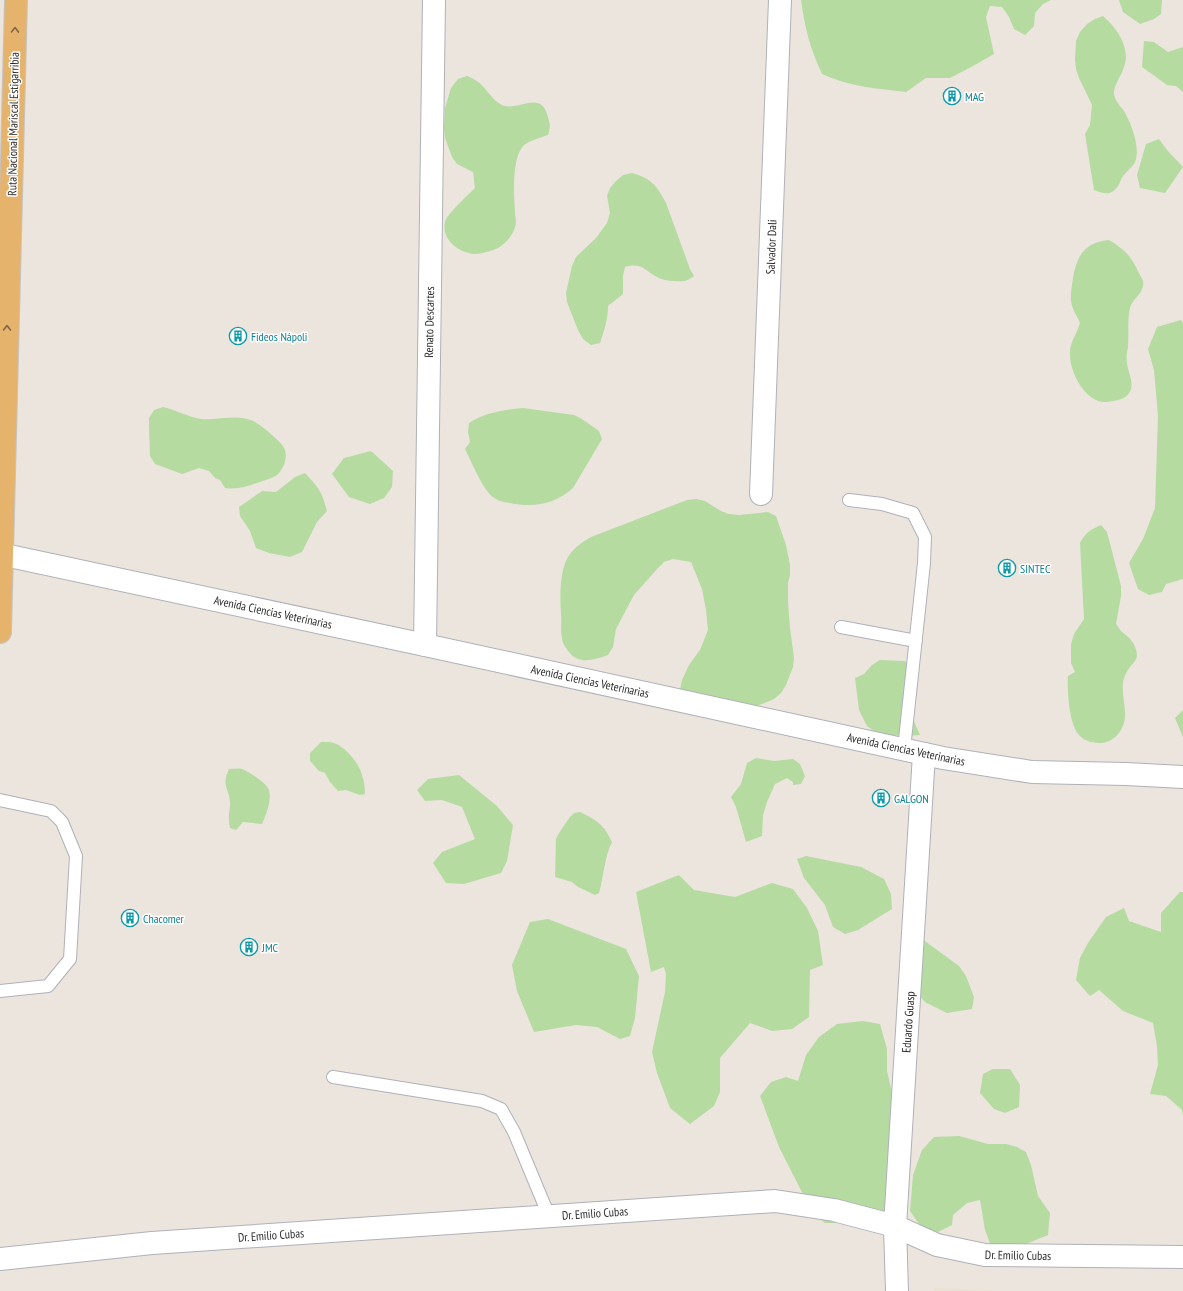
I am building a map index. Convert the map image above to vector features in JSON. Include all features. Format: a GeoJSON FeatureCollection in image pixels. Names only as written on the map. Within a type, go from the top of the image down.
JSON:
{"type":"FeatureCollection","features":[{"type":"Feature","properties":{"kind":"highway","name":"Ruta Nacional Mariscal Estigarribia"},"geometry":{"type":"LineString","coordinates":[[0,632],[16,0]]}},
{"type":"Feature","properties":{"kind":"street","name":"Renato Descartes"},"geometry":{"type":"LineString","coordinates":[[425,645],[434,0]]}},
{"type":"Feature","properties":{"kind":"street","name":"Salvador Dali"},"geometry":{"type":"LineString","coordinates":[[762,494],[780,0]]}},
{"type":"Feature","properties":{"kind":"street","name":"Avenida Ciencias Veterinarias"},"geometry":{"type":"LineString","coordinates":[[1,554],[943,758],[1032,772],[1183,777]]}},
{"type":"Feature","properties":{"kind":"street","name":"Eduardo Guasp"},"geometry":{"type":"LineString","coordinates":[[897,1291],[895,1226],[914,752]]}},
{"type":"Feature","properties":{"kind":"street","name":"Dr. Emilio Cubas"},"geometry":{"type":"LineString","coordinates":[[0,1259],[152,1243],[775,1201],[834,1210],[895,1226],[937,1245],[985,1255],[1183,1257]]}},
{"type":"Feature","properties":{"kind":"lane"},"geometry":{"type":"LineString","coordinates":[[849,500],[882,504],[913,513],[925,537],[924,563],[916,641],[914,752]]}},
{"type":"Feature","properties":{"kind":"lane"},"geometry":{"type":"LineString","coordinates":[[841,627],[916,641]]}},
{"type":"Feature","properties":{"kind":"lane"},"geometry":{"type":"LineString","coordinates":[[0,800],[51,811],[62,822],[76,856],[70,960],[48,986],[0,991]]}},
{"type":"Feature","properties":{"kind":"lane"},"geometry":{"type":"LineString","coordinates":[[333,1077],[482,1101],[501,1109],[514,1132],[549,1216]]}},
{"type":"Feature","properties":{"kind":"shaded area"},"geometry":{"type":"Polygon","coordinates":[[[934,1288],[992,1290],[992,1291],[934,1291],[934,1288]]]}},
{"type":"Feature","properties":{"kind":"green space"},"geometry":{"type":"Polygon","coordinates":[[[801,0],[1051,0],[1043,4],[1035,13],[1034,26],[1025,35],[1014,29],[1009,17],[1002,7],[990,6],[986,17],[994,54],[950,78],[926,78],[906,92],[852,84],[822,74],[808,38],[801,0]]]}},
{"type":"Feature","properties":{"kind":"green space"},"geometry":{"type":"Polygon","coordinates":[[[1119,0],[1162,0],[1161,14],[1154,19],[1140,24],[1123,12],[1119,0]]]}},
{"type":"Feature","properties":{"kind":"green space"},"geometry":{"type":"Polygon","coordinates":[[[1103,16],[1118,32],[1126,53],[1126,60],[1115,86],[1114,95],[1130,122],[1135,137],[1137,152],[1134,164],[1123,176],[1119,185],[1110,193],[1094,190],[1085,134],[1090,125],[1092,105],[1079,78],[1075,59],[1076,41],[1080,32],[1087,24],[1103,16]]]}},
{"type":"Feature","properties":{"kind":"green space"},"geometry":{"type":"Polygon","coordinates":[[[1144,41],[1154,42],[1168,52],[1183,47],[1183,92],[1176,86],[1167,85],[1142,67],[1144,41]]]}},
{"type":"Feature","properties":{"kind":"green space"},"geometry":{"type":"Polygon","coordinates":[[[467,76],[479,83],[502,105],[514,106],[534,102],[539,103],[544,107],[550,125],[548,135],[525,144],[519,152],[514,181],[516,221],[514,231],[504,244],[495,250],[477,254],[469,253],[457,248],[449,240],[444,229],[446,219],[449,215],[475,188],[473,172],[457,164],[452,157],[445,138],[444,128],[445,108],[451,88],[458,79],[467,76]]]}},
{"type":"Feature","properties":{"kind":"green space"},"geometry":{"type":"Polygon","coordinates":[[[1159,139],[1183,167],[1165,193],[1140,188],[1137,175],[1146,144],[1159,139]]]}},
{"type":"Feature","properties":{"kind":"green space"},"geometry":{"type":"Polygon","coordinates":[[[632,173],[649,180],[663,197],[694,276],[685,281],[671,281],[660,278],[639,266],[635,265],[625,267],[623,276],[623,294],[608,306],[607,321],[600,343],[591,345],[583,339],[567,302],[566,293],[572,266],[576,257],[596,238],[607,223],[610,213],[607,196],[610,188],[623,175],[632,173]]]}},
{"type":"Feature","properties":{"kind":"green space"},"geometry":{"type":"Polygon","coordinates":[[[1109,240],[1123,250],[1130,258],[1143,279],[1143,288],[1131,305],[1129,314],[1127,359],[1132,385],[1131,389],[1123,398],[1114,401],[1100,402],[1091,397],[1081,387],[1072,367],[1070,351],[1080,323],[1072,306],[1071,296],[1075,268],[1082,254],[1092,244],[1109,240]]]}},
{"type":"Feature","properties":{"kind":"green space"},"geometry":{"type":"Polygon","coordinates":[[[1181,320],[1183,323],[1183,579],[1166,584],[1162,592],[1149,595],[1138,589],[1129,563],[1143,539],[1155,508],[1158,416],[1154,370],[1148,349],[1157,327],[1181,320]]]}},
{"type":"Feature","properties":{"kind":"green space"},"geometry":{"type":"Polygon","coordinates":[[[163,407],[201,419],[249,419],[268,431],[282,445],[286,455],[284,465],[279,473],[273,477],[239,488],[225,488],[220,480],[215,478],[209,471],[199,468],[182,474],[155,464],[150,456],[149,418],[154,410],[163,407]]]}},
{"type":"Feature","properties":{"kind":"green space"},"geometry":{"type":"Polygon","coordinates":[[[523,408],[574,415],[599,431],[602,439],[573,488],[559,498],[536,505],[503,502],[495,498],[489,493],[481,482],[465,449],[470,442],[468,432],[469,423],[489,414],[523,408]]]}},
{"type":"Feature","properties":{"kind":"green space"},"geometry":{"type":"Polygon","coordinates":[[[371,451],[393,471],[392,487],[384,498],[370,504],[349,497],[332,474],[344,458],[371,451]]]}},
{"type":"Feature","properties":{"kind":"green space"},"geometry":{"type":"Polygon","coordinates":[[[305,473],[319,490],[327,511],[317,522],[302,552],[290,557],[269,553],[256,548],[250,531],[240,516],[239,507],[262,491],[276,492],[295,477],[305,473]]]}},
{"type":"Feature","properties":{"kind":"green space"},"geometry":{"type":"Polygon","coordinates":[[[696,499],[705,501],[729,514],[739,515],[768,512],[776,516],[786,545],[790,565],[788,602],[794,658],[793,667],[781,693],[774,699],[752,708],[680,690],[682,680],[689,665],[700,650],[708,630],[702,589],[691,562],[673,559],[664,562],[658,568],[634,595],[616,629],[613,647],[608,655],[592,660],[577,659],[569,652],[563,642],[561,632],[561,583],[566,560],[572,551],[591,537],[687,500],[696,499]]]}},
{"type":"Feature","properties":{"kind":"green space"},"geometry":{"type":"Polygon","coordinates":[[[1101,525],[1107,532],[1121,586],[1121,596],[1116,624],[1132,642],[1137,652],[1135,661],[1126,673],[1123,682],[1125,712],[1124,724],[1115,737],[1108,742],[1102,743],[1087,741],[1079,735],[1073,723],[1068,698],[1068,676],[1075,672],[1071,663],[1071,644],[1074,634],[1084,619],[1080,543],[1084,536],[1094,528],[1101,525]]]}},
{"type":"Feature","properties":{"kind":"green space"},"geometry":{"type":"Polygon","coordinates":[[[880,660],[905,661],[914,673],[917,680],[917,696],[904,701],[901,710],[912,717],[920,735],[906,736],[878,734],[867,726],[859,710],[855,678],[864,674],[872,665],[880,660]]]}},
{"type":"Feature","properties":{"kind":"green space"},"geometry":{"type":"Polygon","coordinates":[[[1183,710],[1183,737],[1175,718],[1183,710]]]}},
{"type":"Feature","properties":{"kind":"green space"},"geometry":{"type":"Polygon","coordinates":[[[321,742],[330,742],[340,746],[350,755],[360,770],[364,782],[365,794],[360,795],[346,790],[338,791],[330,782],[325,773],[319,771],[310,761],[310,753],[321,742]]]}},
{"type":"Feature","properties":{"kind":"green space"},"geometry":{"type":"Polygon","coordinates":[[[756,758],[774,761],[793,759],[800,764],[805,776],[801,784],[793,785],[793,782],[787,778],[775,784],[763,815],[762,836],[746,842],[736,807],[731,797],[741,784],[747,763],[756,758]]]}},
{"type":"Feature","properties":{"kind":"green space"},"geometry":{"type":"Polygon","coordinates":[[[229,769],[242,769],[268,787],[270,794],[269,803],[262,824],[243,822],[236,830],[230,828],[230,800],[226,784],[226,775],[229,769]]]}},
{"type":"Feature","properties":{"kind":"green space"},"geometry":{"type":"Polygon","coordinates":[[[459,775],[497,806],[513,825],[507,861],[501,873],[464,884],[446,883],[433,863],[442,852],[475,839],[462,807],[442,800],[425,801],[417,790],[428,779],[459,775]]]}},
{"type":"Feature","properties":{"kind":"green space"},"geometry":{"type":"Polygon","coordinates":[[[580,812],[603,827],[612,842],[607,854],[599,893],[595,895],[578,887],[572,882],[555,877],[556,839],[570,817],[574,813],[580,812]]]}},
{"type":"Feature","properties":{"kind":"green space"},"geometry":{"type":"Polygon","coordinates":[[[806,856],[861,867],[884,879],[891,894],[892,909],[858,930],[845,934],[833,927],[825,905],[804,878],[797,859],[806,856]]]}},
{"type":"Feature","properties":{"kind":"green space"},"geometry":{"type":"Polygon","coordinates":[[[679,875],[694,890],[735,897],[772,883],[793,889],[807,908],[818,931],[823,965],[810,970],[809,1017],[792,1029],[772,1031],[750,1023],[720,1058],[720,1092],[714,1106],[690,1124],[670,1108],[657,1073],[652,1052],[665,992],[666,974],[664,967],[651,972],[636,892],[679,875]]]}},
{"type":"Feature","properties":{"kind":"green space"},"geometry":{"type":"Polygon","coordinates":[[[1180,892],[1183,892],[1183,1116],[1182,1110],[1166,1096],[1150,1094],[1158,1065],[1157,1046],[1153,1023],[1123,1011],[1099,990],[1090,996],[1076,980],[1080,958],[1088,943],[1106,917],[1124,908],[1129,921],[1161,932],[1161,913],[1180,892]]]}},
{"type":"Feature","properties":{"kind":"green space"},"geometry":{"type":"Polygon","coordinates":[[[548,919],[626,949],[639,976],[635,1018],[630,1036],[620,1039],[597,1027],[576,1025],[534,1032],[517,991],[512,965],[530,922],[548,919]]]}},
{"type":"Feature","properties":{"kind":"green space"},"geometry":{"type":"Polygon","coordinates":[[[918,936],[959,966],[966,976],[974,997],[972,1009],[947,1013],[925,1002],[910,985],[918,936]]]}},
{"type":"Feature","properties":{"kind":"green space"},"geometry":{"type":"Polygon","coordinates":[[[863,1021],[880,1024],[887,1049],[887,1071],[897,1114],[889,1212],[853,1223],[825,1223],[812,1212],[779,1147],[760,1096],[771,1082],[786,1077],[798,1081],[806,1055],[819,1037],[837,1024],[863,1021]]]}},
{"type":"Feature","properties":{"kind":"green space"},"geometry":{"type":"Polygon","coordinates":[[[993,1069],[1010,1069],[1020,1085],[1019,1107],[1005,1113],[994,1109],[980,1093],[983,1074],[993,1069]]]}},
{"type":"Feature","properties":{"kind":"green space"},"geometry":{"type":"Polygon","coordinates":[[[959,1136],[988,1144],[1006,1144],[1017,1147],[1026,1152],[1031,1165],[1038,1196],[1050,1213],[1048,1235],[1001,1254],[991,1246],[985,1230],[980,1200],[967,1203],[953,1215],[952,1225],[936,1233],[924,1231],[910,1211],[913,1175],[922,1150],[934,1137],[959,1136]]]}},
{"type":"Feature","properties":{"kind":"place","name":"MAG"},"geometry":{"type":"Point","coordinates":[952,96]}},
{"type":"Feature","properties":{"kind":"place","name":"Fideos Nápoli"},"geometry":{"type":"Point","coordinates":[238,336]}},
{"type":"Feature","properties":{"kind":"place","name":"SINTEC"},"geometry":{"type":"Point","coordinates":[1007,568]}},
{"type":"Feature","properties":{"kind":"place","name":"GALGON"},"geometry":{"type":"Point","coordinates":[881,798]}},
{"type":"Feature","properties":{"kind":"place","name":"Chacomer"},"geometry":{"type":"Point","coordinates":[130,918]}},
{"type":"Feature","properties":{"kind":"place","name":"JMC"},"geometry":{"type":"Point","coordinates":[249,947]}}]}
